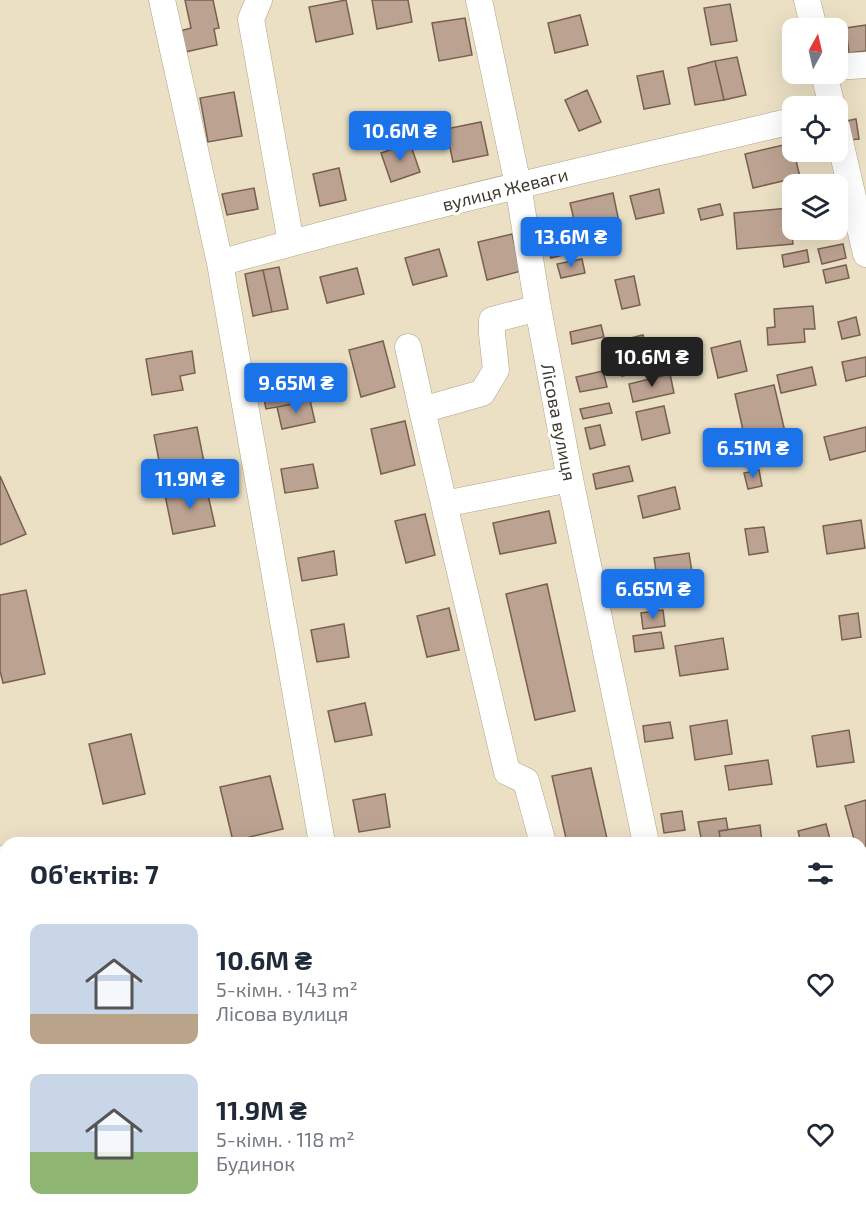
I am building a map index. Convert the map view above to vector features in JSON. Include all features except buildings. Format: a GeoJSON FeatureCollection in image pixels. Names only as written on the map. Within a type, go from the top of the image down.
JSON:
{"type":"FeatureCollection","features":[{"type":"Feature","properties":{"kind":"street"},"geometry":{"type":"LineString","coordinates":[[162,0],[220,263],[321,837]]}},
{"type":"Feature","properties":{"kind":"street"},"geometry":{"type":"LineString","coordinates":[[259,0],[251,19],[291,243]]}},
{"type":"Feature","properties":{"kind":"street","name":"Лісова вулиця"},"geometry":{"type":"LineString","coordinates":[[479,0],[518,185],[537,308],[570,479],[645,837]]}},
{"type":"Feature","properties":{"kind":"street"},"geometry":{"type":"LineString","coordinates":[[807,0],[812,18]]}},
{"type":"Feature","properties":{"kind":"street"},"geometry":{"type":"LineString","coordinates":[[848,67],[866,65]]}},
{"type":"Feature","properties":{"kind":"street","name":"вулиця Жеваги"},"geometry":{"type":"LineString","coordinates":[[220,263],[518,185],[782,123]]}},
{"type":"Feature","properties":{"kind":"street"},"geometry":{"type":"LineString","coordinates":[[845,162],[866,254]]}},
{"type":"Feature","properties":{"kind":"street"},"geometry":{"type":"LineString","coordinates":[[422,410],[482,393],[496,370],[492,320],[537,308]]}},
{"type":"Feature","properties":{"kind":"street"},"geometry":{"type":"LineString","coordinates":[[408,347],[507,772],[526,781],[541,837]]}},
{"type":"Feature","properties":{"kind":"street"},"geometry":{"type":"LineString","coordinates":[[444,504],[570,479]]}}]}
